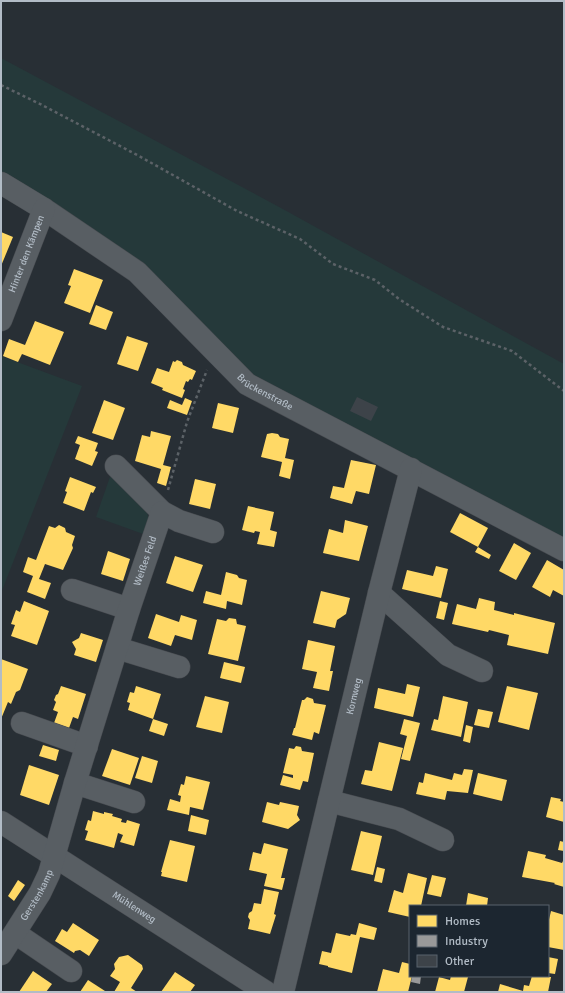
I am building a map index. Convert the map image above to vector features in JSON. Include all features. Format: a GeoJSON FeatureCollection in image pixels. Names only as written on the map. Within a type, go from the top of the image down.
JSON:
{"type":"FeatureCollection","features":[{"type":"Feature","properties":{"kind":"street","name":"Brückenstraße"},"geometry":{"type":"LineString","coordinates":[[1,184],[44,209],[137,272],[247,384],[564,550]]}},
{"type":"Feature","properties":{"kind":"street","name":"Hinter den Kämpen"},"geometry":{"type":"LineString","coordinates":[[1,320],[44,209]]}},
{"type":"Feature","properties":{"kind":"street"},"geometry":{"type":"LineString","coordinates":[[116,466],[162,512],[179,521],[213,532]]}},
{"type":"Feature","properties":{"kind":"street","name":"Kornweg"},"geometry":{"type":"LineString","coordinates":[[284,992],[379,593],[411,469]]}},
{"type":"Feature","properties":{"kind":"street","name":"Weißes Feld"},"geometry":{"type":"LineString","coordinates":[[54,856],[117,648],[162,512]]}},
{"type":"Feature","properties":{"kind":"street"},"geometry":{"type":"LineString","coordinates":[[72,590],[129,610]]}},
{"type":"Feature","properties":{"kind":"street"},"geometry":{"type":"LineString","coordinates":[[379,593],[448,655],[482,671]]}},
{"type":"Feature","properties":{"kind":"street"},"geometry":{"type":"LineString","coordinates":[[117,648],[179,667]]}},
{"type":"Feature","properties":{"kind":"street"},"geometry":{"type":"LineString","coordinates":[[22,723],[87,746]]}},
{"type":"Feature","properties":{"kind":"street"},"geometry":{"type":"LineString","coordinates":[[75,783],[134,802]]}},
{"type":"Feature","properties":{"kind":"street"},"geometry":{"type":"LineString","coordinates":[[329,801],[399,819],[443,840]]}},
{"type":"Feature","properties":{"kind":"street","name":"Mühlenweg"},"geometry":{"type":"LineString","coordinates":[[1,822],[266,992]]}},
{"type":"Feature","properties":{"kind":"street","name":"Gerstenkamp"},"geometry":{"type":"LineString","coordinates":[[1,954],[40,892],[49,874],[54,856]]}},
{"type":"Feature","properties":{"kind":"street","name":"Gerstenkamp"},"geometry":{"type":"LineString","coordinates":[[15,933],[71,971]]}},
{"type":"Feature","properties":{"kind":"path"},"geometry":{"type":"LineString","coordinates":[[1,85],[125,149],[237,211],[300,239],[333,264],[375,280],[398,299],[443,327],[512,351],[564,392]]}},
{"type":"Feature","properties":{"kind":"path"},"geometry":{"type":"LineString","coordinates":[[162,512],[187,422],[215,351]]}},
{"type":"Feature","properties":{"kind":"green space"},"geometry":{"type":"Polygon","coordinates":[[[1,58],[281,208],[564,364],[564,544],[250,382],[219,350],[1,179],[1,58]]]}},
{"type":"Feature","properties":{"kind":"green space"},"geometry":{"type":"Polygon","coordinates":[[[1,356],[82,386],[1,593],[1,356]]]}},
{"type":"Feature","properties":{"kind":"green space"},"geometry":{"type":"Polygon","coordinates":[[[111,474],[147,511],[149,522],[146,535],[96,517],[111,474]]]}},
{"type":"Feature","properties":{"kind":"building: Homes"},"geometry":{"type":"Polygon","coordinates":[[[1,232],[13,237],[1,266],[1,232]]]}},
{"type":"Feature","properties":{"kind":"building: Homes"},"geometry":{"type":"Polygon","coordinates":[[[74,269],[103,280],[90,313],[64,303],[71,286],[68,285],[74,269]]]}},
{"type":"Feature","properties":{"kind":"building: Homes"},"geometry":{"type":"Polygon","coordinates":[[[96,305],[113,312],[106,330],[89,324],[96,305]]]}},
{"type":"Feature","properties":{"kind":"building: Homes"},"geometry":{"type":"Polygon","coordinates":[[[35,321],[64,332],[50,365],[22,354],[18,362],[3,356],[9,339],[25,345],[35,321]]]}},
{"type":"Feature","properties":{"kind":"building: Homes"},"geometry":{"type":"Polygon","coordinates":[[[127,336],[148,343],[138,371],[117,364],[127,336]]]}},
{"type":"Feature","properties":{"kind":"building: Homes"},"geometry":{"type":"Polygon","coordinates":[[[177,360],[182,362],[183,365],[196,371],[192,380],[190,379],[188,382],[186,381],[182,398],[162,390],[163,388],[151,383],[157,368],[169,372],[173,361],[175,362],[177,360]]]}},
{"type":"Feature","properties":{"kind":"building: Homes"},"geometry":{"type":"Polygon","coordinates":[[[185,398],[192,401],[187,415],[167,408],[170,400],[182,405],[185,398]]]}},
{"type":"Feature","properties":{"kind":"building: Homes"},"geometry":{"type":"Polygon","coordinates":[[[104,400],[125,408],[113,440],[92,433],[104,400]]]}},
{"type":"Feature","properties":{"kind":"building: Homes"},"geometry":{"type":"Polygon","coordinates":[[[218,403],[239,408],[233,433],[212,428],[218,403]]]}},
{"type":"Feature","properties":{"kind":"building: Homes"},"geometry":{"type":"Polygon","coordinates":[[[151,431],[171,436],[163,465],[171,467],[166,486],[157,483],[161,469],[135,461],[142,435],[150,437],[151,431]]]}},
{"type":"Feature","properties":{"kind":"building: Homes"},"geometry":{"type":"Polygon","coordinates":[[[272,433],[289,439],[285,458],[294,460],[290,479],[279,476],[282,462],[261,457],[267,434],[272,433]]]}},
{"type":"Feature","properties":{"kind":"building: Homes"},"geometry":{"type":"Polygon","coordinates":[[[78,436],[98,443],[95,451],[98,452],[92,466],[75,459],[80,445],[75,443],[78,436]]]}},
{"type":"Feature","properties":{"kind":"building: Homes"},"geometry":{"type":"Polygon","coordinates":[[[351,460],[376,465],[369,494],[356,491],[352,504],[330,498],[333,486],[344,488],[351,460]]]}},
{"type":"Feature","properties":{"kind":"building: Homes"},"geometry":{"type":"Polygon","coordinates":[[[70,477],[96,487],[93,493],[91,492],[84,511],[63,503],[70,477]]]}},
{"type":"Feature","properties":{"kind":"building: Homes"},"geometry":{"type":"Polygon","coordinates":[[[195,479],[216,484],[210,509],[189,504],[195,479]]]}},
{"type":"Feature","properties":{"kind":"building: Homes"},"geometry":{"type":"Polygon","coordinates":[[[248,506],[274,512],[270,530],[277,532],[274,547],[257,544],[260,532],[255,531],[254,533],[242,530],[248,506]]]}},
{"type":"Feature","properties":{"kind":"building: Homes"},"geometry":{"type":"Polygon","coordinates":[[[460,513],[488,528],[478,547],[450,532],[460,513]]]}},
{"type":"Feature","properties":{"kind":"building: Homes"},"geometry":{"type":"Polygon","coordinates":[[[345,520],[368,526],[359,561],[323,553],[329,529],[343,533],[345,520]]]}},
{"type":"Feature","properties":{"kind":"building: Homes"},"geometry":{"type":"Polygon","coordinates":[[[59,525],[65,528],[66,532],[75,536],[72,545],[73,548],[63,570],[45,564],[39,579],[51,583],[45,599],[27,592],[33,576],[23,572],[28,557],[36,560],[49,526],[55,528],[59,525]]]}},
{"type":"Feature","properties":{"kind":"building: Homes"},"geometry":{"type":"Polygon","coordinates":[[[514,543],[531,553],[516,580],[499,571],[514,543]]]}},
{"type":"Feature","properties":{"kind":"building: Homes"},"geometry":{"type":"Polygon","coordinates":[[[478,547],[491,555],[489,559],[475,552],[478,547]]]}},
{"type":"Feature","properties":{"kind":"building: Homes"},"geometry":{"type":"Polygon","coordinates":[[[108,551],[130,559],[123,581],[101,574],[108,551]]]}},
{"type":"Feature","properties":{"kind":"building: Homes"},"geometry":{"type":"Polygon","coordinates":[[[175,556],[203,565],[193,592],[166,583],[175,556]]]}},
{"type":"Feature","properties":{"kind":"building: Homes"},"geometry":{"type":"Polygon","coordinates":[[[547,560],[564,570],[564,596],[553,590],[550,597],[532,587],[547,560]]]}},
{"type":"Feature","properties":{"kind":"building: Homes"},"geometry":{"type":"Polygon","coordinates":[[[436,566],[448,569],[441,598],[402,589],[407,570],[433,576],[436,566]]]}},
{"type":"Feature","properties":{"kind":"building: Homes"},"geometry":{"type":"Polygon","coordinates":[[[226,572],[247,580],[242,605],[227,601],[226,609],[203,603],[206,591],[221,595],[226,572]]]}},
{"type":"Feature","properties":{"kind":"building: Homes"},"geometry":{"type":"Polygon","coordinates":[[[321,591],[350,598],[346,614],[337,620],[335,628],[313,623],[321,591]]]}},
{"type":"Feature","properties":{"kind":"building: Homes"},"geometry":{"type":"Polygon","coordinates":[[[479,598],[495,602],[494,610],[514,615],[514,613],[555,623],[548,654],[507,645],[509,635],[452,624],[457,604],[476,609],[479,598]]]}},
{"type":"Feature","properties":{"kind":"building: Homes"},"geometry":{"type":"Polygon","coordinates":[[[24,601],[49,611],[37,645],[11,636],[15,625],[11,624],[16,610],[20,612],[24,601]]]}},
{"type":"Feature","properties":{"kind":"building: Homes"},"geometry":{"type":"Polygon","coordinates":[[[440,601],[448,603],[444,620],[436,618],[440,601]]]}},
{"type":"Feature","properties":{"kind":"building: Homes"},"geometry":{"type":"Polygon","coordinates":[[[156,614],[179,622],[181,615],[197,620],[192,640],[175,635],[171,646],[148,638],[156,614]]]}},
{"type":"Feature","properties":{"kind":"building: Homes"},"geometry":{"type":"Polygon","coordinates":[[[229,618],[236,619],[237,624],[246,626],[238,661],[208,654],[217,619],[226,621],[229,618]]]}},
{"type":"Feature","properties":{"kind":"building: Homes"},"geometry":{"type":"Polygon","coordinates":[[[81,633],[103,640],[96,662],[74,655],[76,649],[72,642],[79,638],[81,633]]]}},
{"type":"Feature","properties":{"kind":"building: Homes"},"geometry":{"type":"Polygon","coordinates":[[[308,640],[335,646],[330,671],[333,671],[329,691],[313,688],[317,672],[302,669],[308,640]]]}},
{"type":"Feature","properties":{"kind":"building: Homes"},"geometry":{"type":"Polygon","coordinates":[[[1,659],[28,669],[20,690],[16,692],[11,704],[8,702],[1,719],[1,659]]]}},
{"type":"Feature","properties":{"kind":"building: Homes"},"geometry":{"type":"Polygon","coordinates":[[[224,662],[245,667],[241,683],[220,678],[224,662]]]}},
{"type":"Feature","properties":{"kind":"building: Homes"},"geometry":{"type":"Polygon","coordinates":[[[407,684],[420,687],[413,717],[374,708],[378,688],[405,694],[407,684]]]}},
{"type":"Feature","properties":{"kind":"building: Homes"},"geometry":{"type":"Polygon","coordinates":[[[61,686],[86,694],[78,719],[73,717],[69,728],[54,723],[58,712],[53,710],[56,702],[54,700],[61,686]]]}},
{"type":"Feature","properties":{"kind":"building: Homes"},"geometry":{"type":"Polygon","coordinates":[[[136,686],[161,694],[153,719],[128,710],[130,703],[127,702],[130,692],[134,693],[136,686]]]}},
{"type":"Feature","properties":{"kind":"building: Homes"},"geometry":{"type":"Polygon","coordinates":[[[507,686],[538,693],[529,730],[498,722],[507,686]]]}},
{"type":"Feature","properties":{"kind":"building: Homes"},"geometry":{"type":"Polygon","coordinates":[[[205,696],[229,702],[222,733],[196,727],[205,696]]]}},
{"type":"Feature","properties":{"kind":"building: Homes"},"geometry":{"type":"Polygon","coordinates":[[[443,696],[468,702],[461,737],[431,730],[434,719],[438,720],[443,696]]]}},
{"type":"Feature","properties":{"kind":"building: Homes"},"geometry":{"type":"Polygon","coordinates":[[[307,697],[313,699],[314,703],[326,705],[319,734],[314,732],[312,740],[292,735],[302,700],[307,697]]]}},
{"type":"Feature","properties":{"kind":"building: Homes"},"geometry":{"type":"Polygon","coordinates":[[[478,709],[493,712],[489,728],[474,725],[478,709]]]}},
{"type":"Feature","properties":{"kind":"building: Homes"},"geometry":{"type":"Polygon","coordinates":[[[153,719],[168,724],[164,736],[149,731],[153,719]]]}},
{"type":"Feature","properties":{"kind":"building: Homes"},"geometry":{"type":"Polygon","coordinates":[[[404,719],[420,723],[410,761],[401,759],[407,736],[400,734],[404,719]]]}},
{"type":"Feature","properties":{"kind":"building: Homes"},"geometry":{"type":"Polygon","coordinates":[[[466,725],[473,727],[470,743],[463,741],[466,725]]]}},
{"type":"Feature","properties":{"kind":"building: Homes"},"geometry":{"type":"Polygon","coordinates":[[[379,742],[403,748],[392,791],[361,784],[365,770],[372,771],[379,742]]]}},
{"type":"Feature","properties":{"kind":"building: Homes"},"geometry":{"type":"Polygon","coordinates":[[[43,745],[59,750],[56,761],[39,756],[43,745]]]}},
{"type":"Feature","properties":{"kind":"building: Homes"},"geometry":{"type":"Polygon","coordinates":[[[296,746],[301,747],[302,751],[314,753],[308,782],[303,781],[300,790],[280,785],[283,775],[293,778],[293,775],[283,773],[289,748],[294,749],[296,746]]]}},
{"type":"Feature","properties":{"kind":"building: Homes"},"geometry":{"type":"Polygon","coordinates":[[[112,749],[139,758],[130,785],[102,776],[112,749]]]}},
{"type":"Feature","properties":{"kind":"building: Homes"},"geometry":{"type":"Polygon","coordinates":[[[142,756],[158,761],[152,783],[135,778],[142,756]]]}},
{"type":"Feature","properties":{"kind":"building: Homes"},"geometry":{"type":"Polygon","coordinates":[[[29,765],[59,775],[49,805],[20,795],[29,765]]]}},
{"type":"Feature","properties":{"kind":"building: Homes"},"geometry":{"type":"Polygon","coordinates":[[[464,769],[473,770],[468,793],[447,791],[445,800],[416,794],[419,782],[423,783],[425,773],[452,780],[454,773],[462,775],[464,769]]]}},
{"type":"Feature","properties":{"kind":"building: Homes"},"geometry":{"type":"Polygon","coordinates":[[[478,773],[507,780],[502,801],[473,794],[478,773]]]}},
{"type":"Feature","properties":{"kind":"building: Homes"},"geometry":{"type":"Polygon","coordinates":[[[186,776],[210,782],[203,810],[190,807],[189,815],[167,810],[170,799],[180,802],[181,796],[178,795],[181,784],[184,785],[186,776]]]}},
{"type":"Feature","properties":{"kind":"building: Homes"},"geometry":{"type":"Polygon","coordinates":[[[551,797],[561,799],[560,801],[564,802],[564,822],[546,817],[551,797]]]}},
{"type":"Feature","properties":{"kind":"building: Homes"},"geometry":{"type":"Polygon","coordinates":[[[267,802],[279,805],[280,802],[299,806],[297,815],[300,820],[288,829],[262,822],[267,802]]]}},
{"type":"Feature","properties":{"kind":"building: Homes"},"geometry":{"type":"Polygon","coordinates":[[[93,811],[104,814],[104,812],[113,814],[112,816],[122,819],[121,822],[126,823],[127,820],[140,824],[134,846],[120,842],[123,835],[118,833],[114,848],[85,840],[88,831],[85,830],[88,820],[91,821],[93,811]]]}},
{"type":"Feature","properties":{"kind":"building: Homes"},"geometry":{"type":"Polygon","coordinates":[[[191,815],[209,820],[206,835],[188,831],[191,815]]]}},
{"type":"Feature","properties":{"kind":"building: Homes"},"geometry":{"type":"Polygon","coordinates":[[[361,831],[382,836],[373,875],[351,870],[361,831]]]}},
{"type":"Feature","properties":{"kind":"building: Homes"},"geometry":{"type":"Polygon","coordinates":[[[170,840],[195,846],[187,882],[161,876],[170,840]]]}},
{"type":"Feature","properties":{"kind":"building: Homes"},"geometry":{"type":"Polygon","coordinates":[[[560,841],[564,842],[564,851],[558,850],[560,841]]]}},
{"type":"Feature","properties":{"kind":"building: Homes"},"geometry":{"type":"Polygon","coordinates":[[[264,843],[288,849],[281,878],[285,878],[282,890],[264,886],[267,874],[249,870],[253,852],[261,854],[264,843]]]}},
{"type":"Feature","properties":{"kind":"building: Homes"},"geometry":{"type":"Polygon","coordinates":[[[528,851],[546,855],[545,858],[562,863],[564,859],[564,887],[554,884],[555,883],[522,877],[528,851]]]}},
{"type":"Feature","properties":{"kind":"building: Homes"},"geometry":{"type":"Polygon","coordinates":[[[377,867],[385,869],[382,883],[374,881],[377,867]]]}},
{"type":"Feature","properties":{"kind":"building: Homes"},"geometry":{"type":"Polygon","coordinates":[[[408,873],[427,878],[421,905],[409,905],[409,917],[388,912],[394,890],[403,893],[408,873]]]}},
{"type":"Feature","properties":{"kind":"building: Homes"},"geometry":{"type":"Polygon","coordinates":[[[432,875],[446,878],[441,897],[427,894],[432,875]]]}},
{"type":"Feature","properties":{"kind":"building: Homes"},"geometry":{"type":"Polygon","coordinates":[[[18,880],[25,885],[14,901],[8,896],[18,880]]]}},
{"type":"Feature","properties":{"kind":"building: Homes"},"geometry":{"type":"Polygon","coordinates":[[[264,889],[279,892],[274,914],[276,915],[270,934],[248,929],[250,920],[248,917],[249,913],[252,911],[254,903],[261,904],[264,889]]]}},
{"type":"Feature","properties":{"kind":"building: Homes"},"geometry":{"type":"Polygon","coordinates":[[[468,893],[488,898],[487,905],[466,905],[468,893]]]}},
{"type":"Feature","properties":{"kind":"building: Homes"},"geometry":{"type":"Polygon","coordinates":[[[551,911],[564,915],[564,950],[549,947],[549,920],[551,911]]]}},
{"type":"Feature","properties":{"kind":"building: Homes"},"geometry":{"type":"Polygon","coordinates":[[[73,923],[99,940],[89,956],[80,950],[75,951],[74,953],[55,941],[62,929],[67,932],[73,923]]]}},
{"type":"Feature","properties":{"kind":"building: Homes"},"geometry":{"type":"Polygon","coordinates":[[[359,923],[377,928],[374,940],[360,937],[352,973],[319,964],[322,951],[331,953],[336,933],[350,936],[351,934],[356,935],[359,923]]]}},
{"type":"Feature","properties":{"kind":"building: Homes"},"geometry":{"type":"Polygon","coordinates":[[[128,955],[142,965],[143,969],[131,988],[137,992],[114,992],[120,982],[110,976],[115,969],[114,964],[119,957],[128,955]]]}},
{"type":"Feature","properties":{"kind":"building: Homes"},"geometry":{"type":"Polygon","coordinates":[[[549,957],[558,959],[555,974],[549,973],[549,957]]]}},
{"type":"Feature","properties":{"kind":"building: Homes"},"geometry":{"type":"Polygon","coordinates":[[[402,962],[409,964],[409,977],[412,977],[408,992],[377,992],[383,969],[399,973],[402,962]]]}},
{"type":"Feature","properties":{"kind":"building: Homes"},"geometry":{"type":"Polygon","coordinates":[[[33,971],[52,984],[46,992],[19,992],[33,971]]]}},
{"type":"Feature","properties":{"kind":"building: Homes"},"geometry":{"type":"Polygon","coordinates":[[[175,972],[195,985],[190,992],[161,992],[175,972]]]}},
{"type":"Feature","properties":{"kind":"building: Homes"},"geometry":{"type":"Polygon","coordinates":[[[439,977],[450,980],[451,977],[468,977],[464,992],[435,992],[439,977]]]}},
{"type":"Feature","properties":{"kind":"building: Homes"},"geometry":{"type":"Polygon","coordinates":[[[532,977],[551,977],[548,992],[498,992],[500,984],[523,991],[524,985],[529,986],[532,977]]]}},
{"type":"Feature","properties":{"kind":"building: Homes"},"geometry":{"type":"Polygon","coordinates":[[[88,980],[105,991],[80,992],[88,980]]]}},
{"type":"Feature","properties":{"kind":"building: Industry"},"geometry":{"type":"Polygon","coordinates":[[[412,977],[421,977],[420,984],[411,982],[412,977]]]}},
{"type":"Feature","properties":{"kind":"building: Other"},"geometry":{"type":"Polygon","coordinates":[[[357,397],[378,407],[371,421],[350,411],[357,397]]]}}]}
